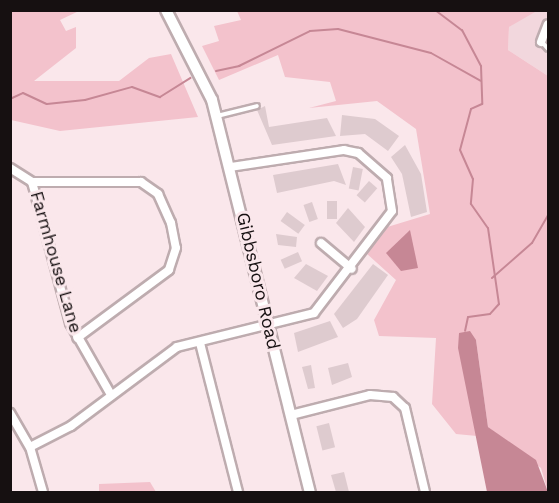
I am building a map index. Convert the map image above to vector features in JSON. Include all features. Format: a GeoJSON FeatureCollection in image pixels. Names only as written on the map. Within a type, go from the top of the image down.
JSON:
{"type":"FeatureCollection","features":[{"type":"Feature","properties":{"kind":"street","name":"Gibbsboro Road"},"geometry":{"type":"LineString","coordinates":[[166,10],[199,71],[216,117],[310,492]]}},
{"type":"Feature","properties":{"kind":"street"},"geometry":{"type":"LineString","coordinates":[[541,42],[549,24]]}},
{"type":"Feature","properties":{"kind":"street"},"geometry":{"type":"LineString","coordinates":[[30,447],[70,426],[160,357],[200,343],[314,313],[352,269],[392,211],[392,189],[378,165],[344,150],[230,167]]}},
{"type":"Feature","properties":{"kind":"street","name":"Farmhouse Lane"},"geometry":{"type":"LineString","coordinates":[[10,168],[32,182],[77,338],[111,395]]}},
{"type":"Feature","properties":{"kind":"street"},"geometry":{"type":"LineString","coordinates":[[32,182],[141,182],[158,194],[171,223],[176,248],[169,270],[77,338]]}},
{"type":"Feature","properties":{"kind":"street"},"geometry":{"type":"LineString","coordinates":[[321,243],[352,269]]}},
{"type":"Feature","properties":{"kind":"street"},"geometry":{"type":"LineString","coordinates":[[200,343],[238,492]]}},
{"type":"Feature","properties":{"kind":"street"},"geometry":{"type":"LineString","coordinates":[[291,415],[370,396],[393,397],[405,408],[425,492]]}},
{"type":"Feature","properties":{"kind":"street"},"geometry":{"type":"LineString","coordinates":[[10,413],[30,447],[43,492]]}},
{"type":"Feature","properties":{"kind":"lane"},"geometry":{"type":"LineString","coordinates":[[541,42],[549,50]]}},
{"type":"Feature","properties":{"kind":"lane"},"geometry":{"type":"LineString","coordinates":[[216,117],[257,106]]}},
{"type":"Feature","properties":{"kind":"shaded area"},"geometry":{"type":"Polygon","coordinates":[[[11,10],[79,11],[60,20],[66,31],[76,27],[76,48],[34,81],[119,81],[149,58],[171,54],[198,117],[60,131],[11,120],[11,10]]]}},
{"type":"Feature","properties":{"kind":"shaded area"},"geometry":{"type":"Polygon","coordinates":[[[237,11],[535,12],[509,27],[508,50],[548,76],[548,492],[541,468],[488,427],[476,340],[477,436],[456,434],[432,404],[436,338],[379,336],[374,320],[396,280],[366,253],[384,228],[430,214],[416,129],[377,101],[309,108],[336,101],[330,82],[285,77],[278,55],[219,80],[202,46],[219,41],[214,26],[241,20],[237,11]]]}},
{"type":"Feature","properties":{"kind":"shaded area"},"geometry":{"type":"Polygon","coordinates":[[[531,11],[548,11],[548,76],[508,50],[509,27],[531,11]]]}},
{"type":"Feature","properties":{"kind":"shaded area"},"geometry":{"type":"Polygon","coordinates":[[[410,230],[418,268],[401,271],[386,253],[410,230]]]}},
{"type":"Feature","properties":{"kind":"shaded area"},"geometry":{"type":"Polygon","coordinates":[[[470,331],[476,340],[488,427],[536,460],[548,492],[487,492],[458,348],[459,333],[470,331]]]}},
{"type":"Feature","properties":{"kind":"shaded area"},"geometry":{"type":"Polygon","coordinates":[[[150,482],[156,492],[99,492],[99,484],[150,482]]]}},
{"type":"Feature","properties":{"kind":"building"},"geometry":{"type":"Polygon","coordinates":[[[265,106],[269,127],[327,118],[336,136],[272,145],[257,110],[265,106]]]}},
{"type":"Feature","properties":{"kind":"building"},"geometry":{"type":"Polygon","coordinates":[[[342,115],[375,119],[399,136],[388,151],[365,134],[340,136],[342,115]]]}},
{"type":"Feature","properties":{"kind":"building"},"geometry":{"type":"Polygon","coordinates":[[[405,145],[421,174],[427,212],[411,217],[402,174],[391,157],[405,145]]]}},
{"type":"Feature","properties":{"kind":"building"},"geometry":{"type":"Polygon","coordinates":[[[338,164],[346,185],[334,181],[277,193],[273,175],[338,164]]]}},
{"type":"Feature","properties":{"kind":"building"},"geometry":{"type":"Polygon","coordinates":[[[353,167],[363,169],[359,191],[349,189],[353,167]]]}},
{"type":"Feature","properties":{"kind":"building"},"geometry":{"type":"Polygon","coordinates":[[[369,181],[377,188],[365,203],[357,195],[369,181]]]}},
{"type":"Feature","properties":{"kind":"building"},"geometry":{"type":"Polygon","coordinates":[[[327,201],[337,201],[337,219],[327,219],[327,201]]]}},
{"type":"Feature","properties":{"kind":"building"},"geometry":{"type":"Polygon","coordinates":[[[312,202],[318,219],[309,222],[303,205],[312,202]]]}},
{"type":"Feature","properties":{"kind":"building"},"geometry":{"type":"Polygon","coordinates":[[[348,208],[365,227],[354,242],[336,223],[348,208]]]}},
{"type":"Feature","properties":{"kind":"building"},"geometry":{"type":"Polygon","coordinates":[[[287,212],[305,225],[298,234],[281,221],[287,212]]]}},
{"type":"Feature","properties":{"kind":"building"},"geometry":{"type":"Polygon","coordinates":[[[276,234],[297,237],[296,247],[278,245],[276,234]]]}},
{"type":"Feature","properties":{"kind":"building"},"geometry":{"type":"Polygon","coordinates":[[[298,252],[302,261],[285,269],[281,260],[298,252]]]}},
{"type":"Feature","properties":{"kind":"building"},"geometry":{"type":"Polygon","coordinates":[[[306,264],[328,276],[317,291],[294,278],[306,264]]]}},
{"type":"Feature","properties":{"kind":"building"},"geometry":{"type":"Polygon","coordinates":[[[373,264],[388,275],[357,319],[343,328],[334,314],[373,264]]]}},
{"type":"Feature","properties":{"kind":"building"},"geometry":{"type":"Polygon","coordinates":[[[330,321],[338,337],[298,352],[294,333],[330,321]]]}},
{"type":"Feature","properties":{"kind":"building"},"geometry":{"type":"Polygon","coordinates":[[[348,363],[352,377],[332,385],[328,368],[348,363]]]}},
{"type":"Feature","properties":{"kind":"building"},"geometry":{"type":"Polygon","coordinates":[[[311,365],[315,388],[308,389],[302,367],[311,365]]]}},
{"type":"Feature","properties":{"kind":"building"},"geometry":{"type":"Polygon","coordinates":[[[329,423],[335,447],[322,450],[316,426],[329,423]]]}},
{"type":"Feature","properties":{"kind":"building"},"geometry":{"type":"Polygon","coordinates":[[[344,472],[349,492],[336,492],[331,475],[344,472]]]}},
{"type":"Feature","properties":{"kind":"waterway"},"geometry":{"type":"LineString","coordinates":[[435,10],[462,30],[481,66],[482,104],[471,109],[460,150],[473,179],[471,204],[488,228],[499,304],[490,314],[468,317],[465,331]]}},
{"type":"Feature","properties":{"kind":"waterway"},"geometry":{"type":"LineString","coordinates":[[216,71],[239,66],[310,31],[338,29],[431,53],[481,81]]}},
{"type":"Feature","properties":{"kind":"waterway"},"geometry":{"type":"LineString","coordinates":[[10,99],[23,93],[47,104],[85,100],[132,87],[160,97],[191,78]]}},
{"type":"Feature","properties":{"kind":"waterway"},"geometry":{"type":"LineString","coordinates":[[492,278],[532,243],[548,215]]}}]}
